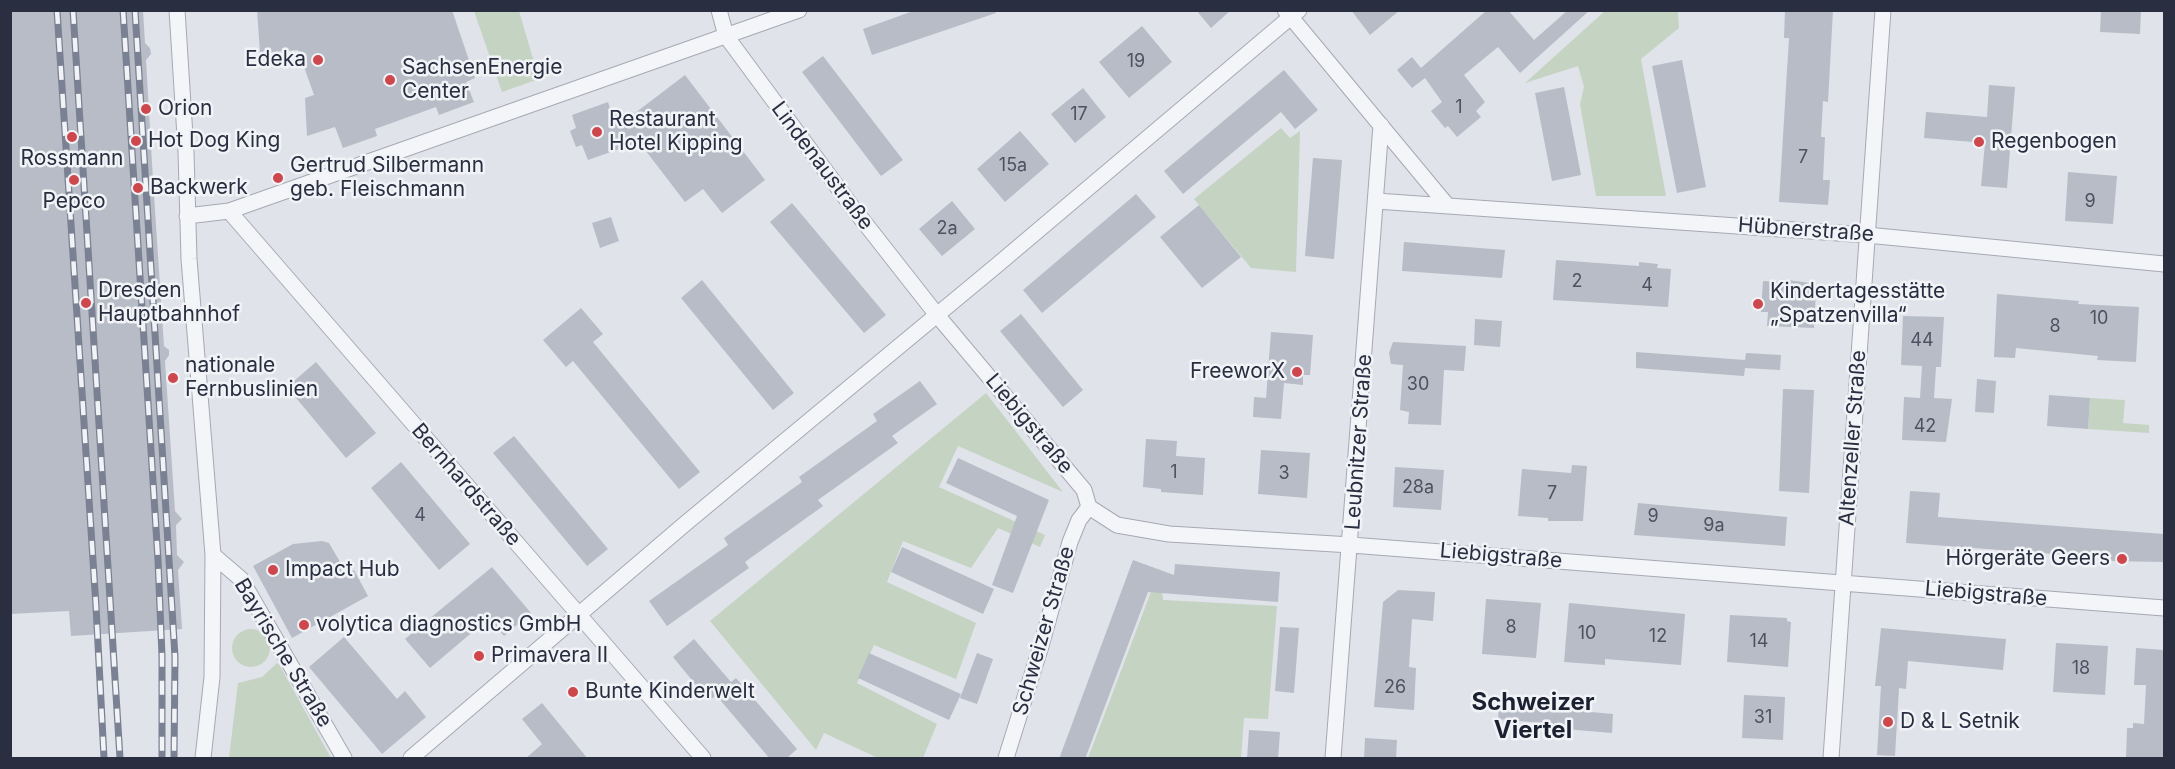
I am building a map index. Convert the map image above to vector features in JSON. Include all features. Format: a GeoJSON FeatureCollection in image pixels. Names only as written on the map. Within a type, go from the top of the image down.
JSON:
{"type":"FeatureCollection","features":[{"type":"Feature","properties":{"kind":"street"},"geometry":{"type":"LineString","coordinates":[[177,10],[186,152],[187,216],[204,475],[213,555],[212,676],[203,759]]}},
{"type":"Feature","properties":{"kind":"street","name":"Lindenaustraße"},"geometry":{"type":"LineString","coordinates":[[719,10],[726,36],[822,168],[937,315]]}},
{"type":"Feature","properties":{"kind":"street"},"geometry":{"type":"LineString","coordinates":[[187,216],[229,211],[799,10]]}},
{"type":"Feature","properties":{"kind":"street","name":"Altenzeller Straße"},"geometry":{"type":"LineString","coordinates":[[1831,759],[1883,10]]}},
{"type":"Feature","properties":{"kind":"street"},"geometry":{"type":"LineString","coordinates":[[411,759],[578,615],[937,315],[1291,13],[1446,204]]}},
{"type":"Feature","properties":{"kind":"street","name":"Leubnitzer Straße"},"geometry":{"type":"LineString","coordinates":[[1333,759],[1381,125]]}},
{"type":"Feature","properties":{"kind":"street","name":"Hübnerstraße"},"geometry":{"type":"LineString","coordinates":[[1376,201],[1446,204],[1867,235],[2164,264]]}},
{"type":"Feature","properties":{"kind":"street","name":"Bernhardstraße"},"geometry":{"type":"LineString","coordinates":[[229,211],[703,759]]}},
{"type":"Feature","properties":{"kind":"street","name":"Liebigstraße"},"geometry":{"type":"LineString","coordinates":[[937,315],[1084,490],[1089,507],[1117,525],[1168,534],[1351,544],[2164,608]]}},
{"type":"Feature","properties":{"kind":"street","name":"Schweizer Straße"},"geometry":{"type":"LineString","coordinates":[[1006,759],[1070,542],[1079,520],[1089,507]]}},
{"type":"Feature","properties":{"kind":"street","name":"Bayrische Straße"},"geometry":{"type":"LineString","coordinates":[[213,555],[241,579],[344,759]]}},
{"type":"Feature","properties":{"kind":"green space"},"geometry":{"type":"Polygon","coordinates":[[[1606,10],[1678,11],[1679,28],[1641,59],[1666,196],[1596,196],[1580,104],[1584,87],[1578,66],[1525,83],[1606,10]]]}},
{"type":"Feature","properties":{"kind":"green space"},"geometry":{"type":"Polygon","coordinates":[[[474,11],[519,11],[539,79],[502,92],[474,11]]]}},
{"type":"Feature","properties":{"kind":"green space"},"geometry":{"type":"Polygon","coordinates":[[[1281,128],[1290,138],[1300,131],[1296,272],[1251,268],[1194,199],[1281,128]]]}},
{"type":"Feature","properties":{"kind":"green space"},"geometry":{"type":"Polygon","coordinates":[[[986,393],[1063,492],[958,446],[939,487],[1045,535],[1040,547],[998,528],[971,568],[903,541],[887,582],[976,623],[956,679],[874,645],[857,683],[937,724],[923,758],[878,758],[824,733],[816,750],[710,621],[986,393]]]}},
{"type":"Feature","properties":{"kind":"green space"},"geometry":{"type":"Polygon","coordinates":[[[2090,398],[2125,400],[2123,423],[2149,425],[2149,433],[2088,429],[2090,398]]]}},
{"type":"Feature","properties":{"kind":"green space"},"geometry":{"type":"Polygon","coordinates":[[[1160,568],[1163,600],[1277,606],[1268,719],[1244,718],[1241,758],[1088,758],[1160,568]]]}},
{"type":"Feature","properties":{"kind":"green space"},"geometry":{"type":"Polygon","coordinates":[[[251,629],[265,634],[270,648],[265,662],[251,667],[237,662],[232,648],[237,634],[251,629]]]}},
{"type":"Feature","properties":{"kind":"green space"},"geometry":{"type":"Polygon","coordinates":[[[277,663],[331,758],[229,758],[238,683],[262,677],[277,663]]]}},
{"type":"Feature","properties":{"kind":"building","name":"Dresden Hauptbahnhof"},"geometry":{"type":"Polygon","coordinates":[[[10,10],[143,10],[145,43],[150,48],[151,54],[146,60],[153,180],[162,188],[154,195],[164,346],[169,350],[165,361],[175,511],[182,519],[176,525],[177,555],[184,562],[178,570],[182,629],[71,636],[69,611],[10,614],[10,10]]]}},
{"type":"Feature","properties":{"kind":"building","name":"SachsenEnergie Center"},"geometry":{"type":"Polygon","coordinates":[[[257,10],[452,10],[475,78],[466,82],[474,102],[439,115],[436,107],[375,129],[377,136],[343,148],[335,127],[307,136],[305,98],[314,95],[298,50],[260,53],[257,10]]]}},
{"type":"Feature","properties":{"kind":"building"},"geometry":{"type":"Polygon","coordinates":[[[916,10],[995,10],[996,13],[872,55],[863,29],[916,10]]]}},
{"type":"Feature","properties":{"kind":"building"},"geometry":{"type":"Polygon","coordinates":[[[1196,10],[1231,10],[1211,28],[1196,10]]]}},
{"type":"Feature","properties":{"kind":"building"},"geometry":{"type":"Polygon","coordinates":[[[1351,10],[1400,10],[1370,35],[1351,10]]]}},
{"type":"Feature","properties":{"kind":"building"},"geometry":{"type":"Polygon","coordinates":[[[1487,10],[1508,10],[1534,40],[1568,10],[1590,10],[1520,73],[1498,47],[1464,75],[1485,102],[1476,111],[1481,117],[1457,137],[1448,126],[1445,128],[1431,111],[1442,102],[1425,78],[1412,88],[1397,70],[1412,57],[1421,68],[1487,10]]]}},
{"type":"Feature","properties":{"kind":"building"},"geometry":{"type":"Polygon","coordinates":[[[1785,10],[1833,10],[1828,102],[1823,101],[1821,137],[1825,137],[1823,180],[1830,180],[1828,205],[1779,202],[1789,38],[1784,38],[1785,10]]]}},
{"type":"Feature","properties":{"kind":"building"},"geometry":{"type":"Polygon","coordinates":[[[2101,10],[2141,10],[2140,34],[2100,32],[2101,10]]]}},
{"type":"Feature","properties":{"kind":"building"},"geometry":{"type":"Polygon","coordinates":[[[1142,26],[1172,62],[1129,98],[1099,62],[1142,26]]]}},
{"type":"Feature","properties":{"kind":"building"},"geometry":{"type":"Polygon","coordinates":[[[823,56],[903,160],[881,176],[802,72],[823,56]]]}},
{"type":"Feature","properties":{"kind":"building"},"geometry":{"type":"Polygon","coordinates":[[[1682,60],[1706,187],[1677,193],[1652,66],[1682,60]]]}},
{"type":"Feature","properties":{"kind":"building"},"geometry":{"type":"Polygon","coordinates":[[[1284,70],[1318,110],[1295,129],[1281,112],[1183,194],[1164,171],[1284,70]]]}},
{"type":"Feature","properties":{"kind":"building"},"geometry":{"type":"Polygon","coordinates":[[[685,75],[765,180],[722,213],[703,189],[685,202],[639,142],[588,160],[582,145],[576,147],[570,131],[576,128],[572,115],[608,102],[612,115],[618,113],[622,123],[685,75]]]}},
{"type":"Feature","properties":{"kind":"building"},"geometry":{"type":"Polygon","coordinates":[[[1989,85],[2015,87],[2007,188],[1981,186],[1985,143],[1924,138],[1926,112],[1987,117],[1989,85]]]}},
{"type":"Feature","properties":{"kind":"building"},"geometry":{"type":"Polygon","coordinates":[[[1564,87],[1581,175],[1552,181],[1535,93],[1564,87]]]}},
{"type":"Feature","properties":{"kind":"building"},"geometry":{"type":"Polygon","coordinates":[[[1083,88],[1106,117],[1075,143],[1051,114],[1083,88]]]}},
{"type":"Feature","properties":{"kind":"building"},"geometry":{"type":"Polygon","coordinates":[[[1020,131],[1049,164],[1005,202],[977,169],[1020,131]]]}},
{"type":"Feature","properties":{"kind":"building"},"geometry":{"type":"Polygon","coordinates":[[[1313,158],[1342,160],[1334,259],[1305,256],[1313,158]]]}},
{"type":"Feature","properties":{"kind":"building"},"geometry":{"type":"Polygon","coordinates":[[[2068,172],[2117,176],[2113,224],[2065,221],[2068,172]]]}},
{"type":"Feature","properties":{"kind":"building"},"geometry":{"type":"Polygon","coordinates":[[[1136,194],[1156,217],[1042,313],[1023,290],[1136,194]]]}},
{"type":"Feature","properties":{"kind":"building"},"geometry":{"type":"Polygon","coordinates":[[[952,201],[975,229],[942,256],[919,229],[952,201]]]}},
{"type":"Feature","properties":{"kind":"building"},"geometry":{"type":"Polygon","coordinates":[[[792,203],[886,315],[864,333],[770,222],[792,203]]]}},
{"type":"Feature","properties":{"kind":"building"},"geometry":{"type":"Polygon","coordinates":[[[1199,205],[1241,257],[1202,288],[1160,237],[1199,205]]]}},
{"type":"Feature","properties":{"kind":"building"},"geometry":{"type":"Polygon","coordinates":[[[611,217],[619,241],[600,248],[592,223],[611,217]]]}},
{"type":"Feature","properties":{"kind":"building"},"geometry":{"type":"Polygon","coordinates":[[[1404,242],[1505,250],[1502,278],[1402,271],[1404,242]]]}},
{"type":"Feature","properties":{"kind":"building"},"geometry":{"type":"Polygon","coordinates":[[[1556,260],[1639,266],[1639,262],[1658,264],[1657,268],[1671,269],[1668,307],[1553,300],[1556,260]]]}},
{"type":"Feature","properties":{"kind":"building"},"geometry":{"type":"Polygon","coordinates":[[[1781,279],[1810,283],[1816,290],[1814,328],[1767,326],[1768,312],[1761,312],[1763,281],[1781,282],[1781,279]]]}},
{"type":"Feature","properties":{"kind":"building"},"geometry":{"type":"Polygon","coordinates":[[[702,280],[794,393],[773,410],[681,298],[702,280]]]}},
{"type":"Feature","properties":{"kind":"building"},"geometry":{"type":"Polygon","coordinates":[[[1997,294],[2079,301],[2078,304],[2139,307],[2136,362],[2097,360],[2098,356],[2016,348],[2015,358],[1994,357],[1997,294]]]}},
{"type":"Feature","properties":{"kind":"building"},"geometry":{"type":"Polygon","coordinates":[[[581,308],[603,334],[593,342],[700,472],[679,489],[573,361],[566,367],[543,340],[581,308]]]}},
{"type":"Feature","properties":{"kind":"building"},"geometry":{"type":"Polygon","coordinates":[[[1021,314],[1083,390],[1063,407],[1000,331],[1021,314]]]}},
{"type":"Feature","properties":{"kind":"building"},"geometry":{"type":"Polygon","coordinates":[[[1903,316],[1944,317],[1941,367],[1936,367],[1934,398],[1952,399],[1946,442],[1902,440],[1904,397],[1920,398],[1922,366],[1901,365],[1903,316]]]}},
{"type":"Feature","properties":{"kind":"building"},"geometry":{"type":"Polygon","coordinates":[[[1475,319],[1502,321],[1500,347],[1474,345],[1475,319]]]}},
{"type":"Feature","properties":{"kind":"building"},"geometry":{"type":"Polygon","coordinates":[[[1271,332],[1313,335],[1310,375],[1303,375],[1303,385],[1284,383],[1281,419],[1253,417],[1254,397],[1266,398],[1271,332]]]}},
{"type":"Feature","properties":{"kind":"building"},"geometry":{"type":"Polygon","coordinates":[[[1393,342],[1466,346],[1464,371],[1444,370],[1441,425],[1408,424],[1409,412],[1400,410],[1403,365],[1391,364],[1389,353],[1393,342]]]}},
{"type":"Feature","properties":{"kind":"building"},"geometry":{"type":"Polygon","coordinates":[[[1636,352],[1745,360],[1746,353],[1781,355],[1780,370],[1745,368],[1744,376],[1636,368],[1636,352]]]}},
{"type":"Feature","properties":{"kind":"building"},"geometry":{"type":"Polygon","coordinates":[[[316,362],[376,433],[346,458],[287,387],[316,362]]]}},
{"type":"Feature","properties":{"kind":"building"},"geometry":{"type":"Polygon","coordinates":[[[1977,379],[1996,381],[1994,413],[1975,412],[1977,379]]]}},
{"type":"Feature","properties":{"kind":"building"},"geometry":{"type":"Polygon","coordinates":[[[920,381],[937,404],[892,436],[898,443],[818,500],[823,506],[745,562],[749,568],[667,626],[649,601],[728,545],[724,538],[802,482],[799,477],[877,421],[873,414],[920,381]]]}},
{"type":"Feature","properties":{"kind":"building"},"geometry":{"type":"Polygon","coordinates":[[[1783,389],[1814,390],[1809,493],[1779,491],[1783,389]]]}},
{"type":"Feature","properties":{"kind":"building"},"geometry":{"type":"Polygon","coordinates":[[[2049,395],[2090,398],[2088,429],[2047,426],[2049,395]]]}},
{"type":"Feature","properties":{"kind":"building"},"geometry":{"type":"Polygon","coordinates":[[[514,436],[608,549],[587,566],[493,453],[514,436]]]}},
{"type":"Feature","properties":{"kind":"building"},"geometry":{"type":"Polygon","coordinates":[[[1146,439],[1177,441],[1176,456],[1205,458],[1203,495],[1161,492],[1161,489],[1143,487],[1146,439]]]}},
{"type":"Feature","properties":{"kind":"building"},"geometry":{"type":"Polygon","coordinates":[[[1261,450],[1310,453],[1307,498],[1258,494],[1261,450]]]}},
{"type":"Feature","properties":{"kind":"building"},"geometry":{"type":"Polygon","coordinates":[[[958,458],[1049,500],[1013,593],[992,585],[1017,516],[946,483],[958,458]]]}},
{"type":"Feature","properties":{"kind":"building"},"geometry":{"type":"Polygon","coordinates":[[[401,462],[470,544],[439,570],[371,488],[401,462]]]}},
{"type":"Feature","properties":{"kind":"building"},"geometry":{"type":"Polygon","coordinates":[[[1572,465],[1587,466],[1583,521],[1548,521],[1548,518],[1518,516],[1522,469],[1571,473],[1572,465]]]}},
{"type":"Feature","properties":{"kind":"building"},"geometry":{"type":"Polygon","coordinates":[[[1395,467],[1444,470],[1441,510],[1393,507],[1395,467]]]}},
{"type":"Feature","properties":{"kind":"building"},"geometry":{"type":"Polygon","coordinates":[[[1910,491],[1940,493],[1938,517],[2164,534],[2164,562],[2108,561],[2108,558],[1906,543],[1910,491]]]}},
{"type":"Feature","properties":{"kind":"building"},"geometry":{"type":"Polygon","coordinates":[[[1638,503],[1787,517],[1785,546],[1634,535],[1638,503]]]}},
{"type":"Feature","properties":{"kind":"building"},"geometry":{"type":"Polygon","coordinates":[[[322,541],[329,543],[347,574],[354,570],[368,596],[292,638],[253,566],[293,544],[322,541]]]}},
{"type":"Feature","properties":{"kind":"building"},"geometry":{"type":"Polygon","coordinates":[[[902,547],[994,589],[983,614],[891,572],[902,547]]]}},
{"type":"Feature","properties":{"kind":"building"},"geometry":{"type":"Polygon","coordinates":[[[1133,560],[1174,575],[1175,564],[1280,572],[1278,602],[1148,592],[1085,759],[1059,759],[1133,560]]]}},
{"type":"Feature","properties":{"kind":"building"},"geometry":{"type":"Polygon","coordinates":[[[492,567],[531,613],[504,636],[489,618],[430,668],[405,639],[492,567]]]}},
{"type":"Feature","properties":{"kind":"building"},"geometry":{"type":"Polygon","coordinates":[[[1398,590],[1435,592],[1433,621],[1412,619],[1409,667],[1416,668],[1414,710],[1374,707],[1383,602],[1398,590]]]}},
{"type":"Feature","properties":{"kind":"building"},"geometry":{"type":"Polygon","coordinates":[[[1486,599],[1541,603],[1536,658],[1482,654],[1486,599]]]}},
{"type":"Feature","properties":{"kind":"building"},"geometry":{"type":"Polygon","coordinates":[[[1569,603],[1685,614],[1681,665],[1605,659],[1605,665],[1564,662],[1569,603]]]}},
{"type":"Feature","properties":{"kind":"building"},"geometry":{"type":"Polygon","coordinates":[[[1730,615],[1787,618],[1787,621],[1791,622],[1788,667],[1727,662],[1730,615]]]}},
{"type":"Feature","properties":{"kind":"building"},"geometry":{"type":"Polygon","coordinates":[[[1280,627],[1299,628],[1294,693],[1275,691],[1280,627]]]}},
{"type":"Feature","properties":{"kind":"building"},"geometry":{"type":"Polygon","coordinates":[[[1881,628],[2006,639],[2003,670],[1908,661],[1906,689],[1899,688],[1895,756],[1877,755],[1881,686],[1875,686],[1881,628]]]}},
{"type":"Feature","properties":{"kind":"building"},"geometry":{"type":"Polygon","coordinates":[[[344,637],[397,699],[405,691],[426,717],[382,754],[309,667],[344,637]]]}},
{"type":"Feature","properties":{"kind":"building"},"geometry":{"type":"Polygon","coordinates":[[[694,639],[731,682],[736,678],[797,749],[786,759],[770,759],[716,695],[709,701],[673,657],[694,639]]]}},
{"type":"Feature","properties":{"kind":"building"},"geometry":{"type":"Polygon","coordinates":[[[2056,643],[2108,646],[2105,695],[2053,692],[2056,643]]]}},
{"type":"Feature","properties":{"kind":"building"},"geometry":{"type":"Polygon","coordinates":[[[2136,648],[2164,650],[2164,759],[2126,759],[2127,728],[2133,728],[2133,723],[2144,724],[2146,685],[2134,685],[2136,648]]]}},
{"type":"Feature","properties":{"kind":"building"},"geometry":{"type":"Polygon","coordinates":[[[869,653],[961,694],[949,720],[858,678],[869,653]]]}},
{"type":"Feature","properties":{"kind":"building"},"geometry":{"type":"Polygon","coordinates":[[[977,653],[993,659],[977,704],[960,698],[977,653]]]}},
{"type":"Feature","properties":{"kind":"building"},"geometry":{"type":"Polygon","coordinates":[[[1744,695],[1785,697],[1783,740],[1742,738],[1744,695]]]}},
{"type":"Feature","properties":{"kind":"building"},"geometry":{"type":"Polygon","coordinates":[[[542,703],[588,759],[525,759],[542,744],[522,719],[542,703]]]}},
{"type":"Feature","properties":{"kind":"building"},"geometry":{"type":"Polygon","coordinates":[[[1499,704],[1613,714],[1612,733],[1541,727],[1541,723],[1498,719],[1499,704]]]}},
{"type":"Feature","properties":{"kind":"building"},"geometry":{"type":"Polygon","coordinates":[[[1249,730],[1280,732],[1278,759],[1247,759],[1249,730]]]}},
{"type":"Feature","properties":{"kind":"building"},"geometry":{"type":"Polygon","coordinates":[[[1365,738],[1397,740],[1396,759],[1364,759],[1365,738]]]}},
{"type":"Feature","properties":{"kind":"railway"},"geometry":{"type":"LineString","coordinates":[[57,10],[104,758]]}},
{"type":"Feature","properties":{"kind":"railway"},"geometry":{"type":"LineString","coordinates":[[73,10],[120,758]]}},
{"type":"Feature","properties":{"kind":"railway"},"geometry":{"type":"LineString","coordinates":[[123,10],[158,560],[162,656],[162,758]]}},
{"type":"Feature","properties":{"kind":"railway"},"geometry":{"type":"LineString","coordinates":[[135,10],[175,657],[174,758]]}},
{"type":"Feature","properties":{"kind":"place","name":"Edeka"},"geometry":{"type":"Point","coordinates":[318,60]}},
{"type":"Feature","properties":{"kind":"place","name":"SachsenEnergie Center"},"geometry":{"type":"Point","coordinates":[390,80]}},
{"type":"Feature","properties":{"kind":"place","name":"Orion"},"geometry":{"type":"Point","coordinates":[146,109]}},
{"type":"Feature","properties":{"kind":"place","name":"Restaurant Hotel Kipping"},"geometry":{"type":"Point","coordinates":[597,132]}},
{"type":"Feature","properties":{"kind":"place","name":"Rossmann"},"geometry":{"type":"Point","coordinates":[72,137]}},
{"type":"Feature","properties":{"kind":"place","name":"Hot Dog King"},"geometry":{"type":"Point","coordinates":[136,141]}},
{"type":"Feature","properties":{"kind":"place","name":"Regenbogen"},"geometry":{"type":"Point","coordinates":[1979,142]}},
{"type":"Feature","properties":{"kind":"place","name":"Gertrud Silbermann geb. Fleischmann"},"geometry":{"type":"Point","coordinates":[278,178]}},
{"type":"Feature","properties":{"kind":"place","name":"Pepco"},"geometry":{"type":"Point","coordinates":[74,180]}},
{"type":"Feature","properties":{"kind":"place","name":"Backwerk"},"geometry":{"type":"Point","coordinates":[138,188]}},
{"type":"Feature","properties":{"kind":"place","name":"Dresden Hauptbahnhof"},"geometry":{"type":"Point","coordinates":[86,303]}},
{"type":"Feature","properties":{"kind":"place","name":"Kindertagesstätte „Spatzenvilla“"},"geometry":{"type":"Point","coordinates":[1758,304]}},
{"type":"Feature","properties":{"kind":"place","name":"FreeworX"},"geometry":{"type":"Point","coordinates":[1297,372]}},
{"type":"Feature","properties":{"kind":"place","name":"nationale Fernbuslinien"},"geometry":{"type":"Point","coordinates":[173,378]}},
{"type":"Feature","properties":{"kind":"place","name":"Hörgeräte Geers"},"geometry":{"type":"Point","coordinates":[2122,559]}},
{"type":"Feature","properties":{"kind":"place","name":"Impact Hub"},"geometry":{"type":"Point","coordinates":[273,570]}},
{"type":"Feature","properties":{"kind":"place","name":"volytica diagnostics GmbH"},"geometry":{"type":"Point","coordinates":[304,625]}},
{"type":"Feature","properties":{"kind":"place","name":"Primavera II"},"geometry":{"type":"Point","coordinates":[479,656]}},
{"type":"Feature","properties":{"kind":"place","name":"Bunte Kinderwelt"},"geometry":{"type":"Point","coordinates":[573,692]}},
{"type":"Feature","properties":{"kind":"place","name":"D & L Setnik"},"geometry":{"type":"Point","coordinates":[1888,722]}},
{"type":"Feature","properties":{"kind":"district","name":"Schweizer Viertel"},"geometry":{"type":"Point","coordinates":[1533,717]}}]}
